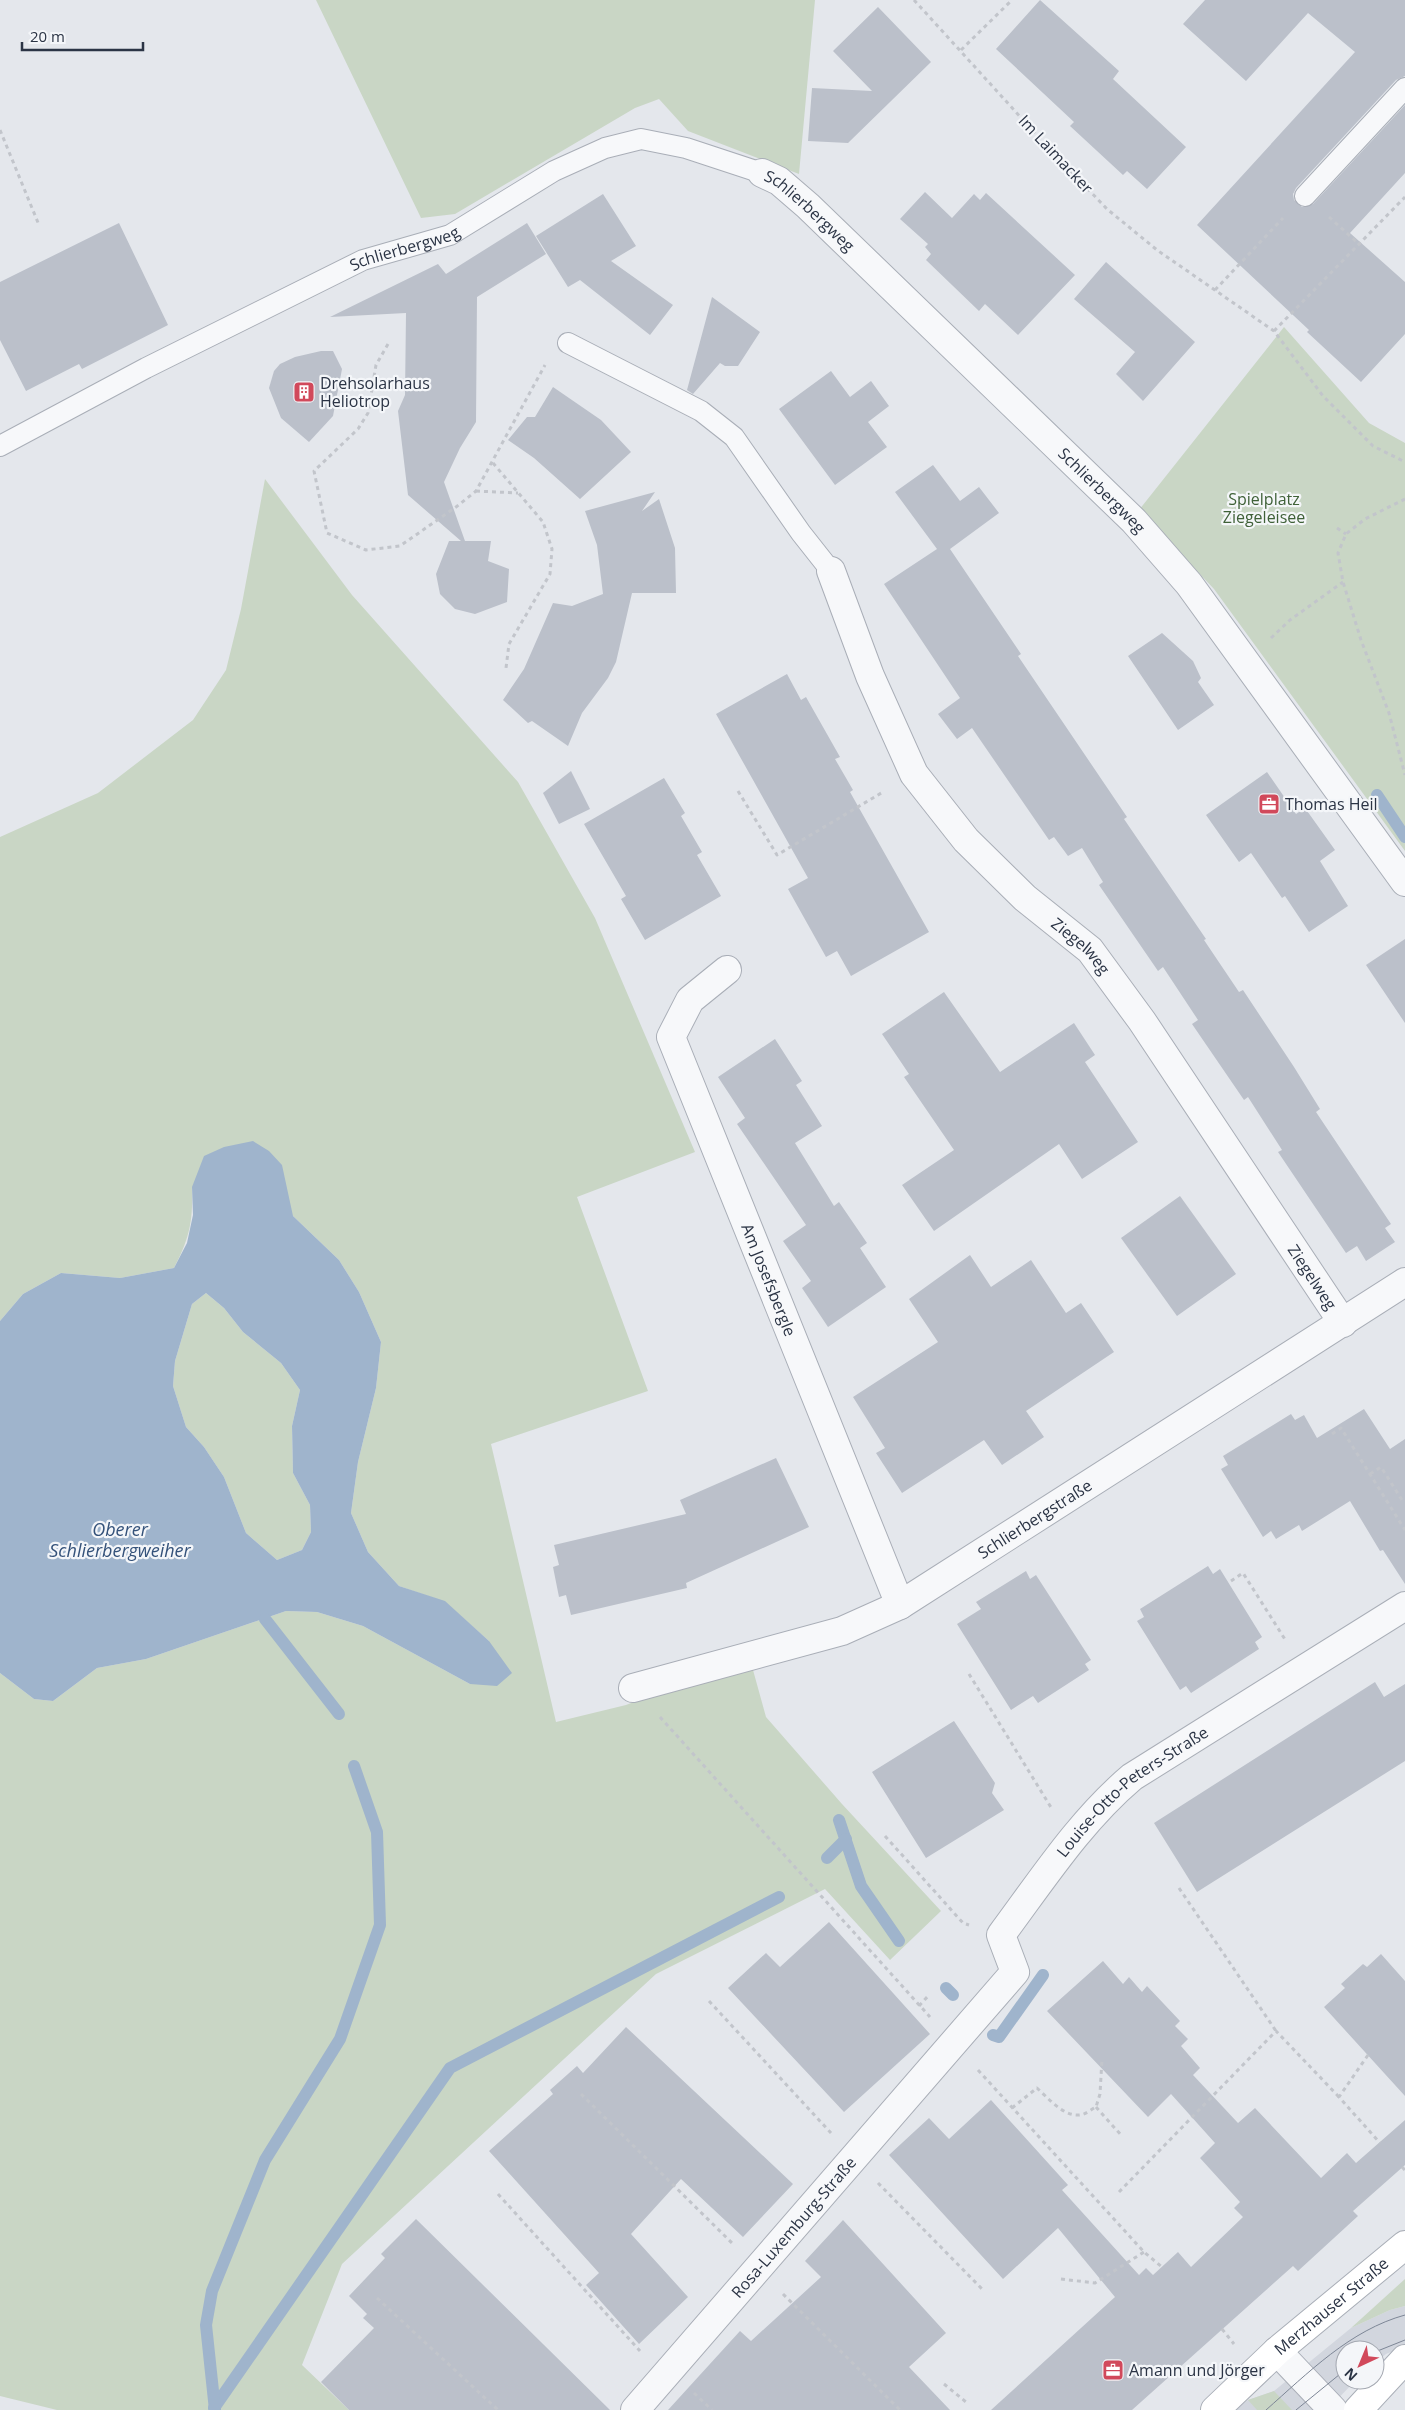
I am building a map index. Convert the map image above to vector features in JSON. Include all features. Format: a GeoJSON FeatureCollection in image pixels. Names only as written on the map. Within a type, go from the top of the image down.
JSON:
{"type":"FeatureCollection","features":[{"type":"Feature","properties":{"kind":"main road","name":"Merzhauser Straße"},"geometry":{"type":"LineString","coordinates":[[1215,2410],[1278,2351],[1405,2245]]}},
{"type":"Feature","properties":{"kind":"main road"},"geometry":{"type":"LineString","coordinates":[[1358,2410],[1405,2359]]}},
{"type":"Feature","properties":{"kind":"street","name":"Schlierbergweg"},"geometry":{"type":"LineString","coordinates":[[762,173],[779,181],[808,206],[1134,520],[1188,584],[1246,661],[1405,882]]}},
{"type":"Feature","properties":{"kind":"street","name":"Ziegelweg"},"geometry":{"type":"LineString","coordinates":[[831,571],[870,676],[914,774],[966,840],[1018,892],[1090,950],[1142,1021],[1343,1323]]}},
{"type":"Feature","properties":{"kind":"street","name":"Am Josefsbergle"},"geometry":{"type":"LineString","coordinates":[[727,970],[690,1000],[671,1037],[900,1605]]}},
{"type":"Feature","properties":{"kind":"street","name":"Schlierbergstraße"},"geometry":{"type":"LineString","coordinates":[[633,1688],[842,1631],[900,1605],[1405,1282]]}},
{"type":"Feature","properties":{"kind":"street","name":"Louise-Otto-Peters-Straße"},"geometry":{"type":"LineString","coordinates":[[1001,1934],[1076,1835],[1112,1794],[1132,1777],[1405,1606]]}},
{"type":"Feature","properties":{"kind":"street"},"geometry":{"type":"LineString","coordinates":[[953,2043],[1015,1972],[1001,1934]]}},
{"type":"Feature","properties":{"kind":"street","name":"Rosa-Luxemburg-Straße"},"geometry":{"type":"LineString","coordinates":[[635,2410],[662,2376],[953,2043]]}},
{"type":"Feature","properties":{"kind":"street"},"geometry":{"type":"LineString","coordinates":[[1278,2351],[1333,2410]]}},
{"type":"Feature","properties":{"kind":"lane"},"geometry":{"type":"LineString","coordinates":[[1305,196],[1405,88]]}},
{"type":"Feature","properties":{"kind":"lane","name":"Schlierbergweg"},"geometry":{"type":"LineString","coordinates":[[0,446],[146,368],[362,260],[450,235],[554,171],[605,148],[641,139],[686,148],[762,173]]}},
{"type":"Feature","properties":{"kind":"lane"},"geometry":{"type":"LineString","coordinates":[[568,343],[701,411],[734,437],[801,533],[831,571]]}},
{"type":"Feature","properties":{"kind":"path","name":"Im Laimacker"},"geometry":{"type":"LineString","coordinates":[[914,0],[1107,209],[1157,250],[1274,331],[1323,396],[1373,446],[1405,462]]}},
{"type":"Feature","properties":{"kind":"path"},"geometry":{"type":"LineString","coordinates":[[961,50],[1012,0]]}},
{"type":"Feature","properties":{"kind":"path"},"geometry":{"type":"LineString","coordinates":[[0,130],[39,225]]}},
{"type":"Feature","properties":{"kind":"path"},"geometry":{"type":"LineString","coordinates":[[1214,290],[1305,196],[1360,244]]}},
{"type":"Feature","properties":{"kind":"path"},"geometry":{"type":"LineString","coordinates":[[1274,331],[1405,197]]}},
{"type":"Feature","properties":{"kind":"path"},"geometry":{"type":"LineString","coordinates":[[388,344],[376,365],[368,413],[358,429],[314,471],[326,532],[366,550],[400,546],[476,491],[493,463],[518,411],[547,360],[568,343]]}},
{"type":"Feature","properties":{"kind":"path"},"geometry":{"type":"LineString","coordinates":[[493,463],[544,522],[552,549],[550,574],[509,644],[506,668]]}},
{"type":"Feature","properties":{"kind":"path"},"geometry":{"type":"LineString","coordinates":[[476,491],[518,492]]}},
{"type":"Feature","properties":{"kind":"path"},"geometry":{"type":"LineString","coordinates":[[1405,499],[1365,519],[1346,534],[1338,553],[1343,582],[1361,640],[1388,713],[1405,775]]}},
{"type":"Feature","properties":{"kind":"path"},"geometry":{"type":"LineString","coordinates":[[1337,528],[1346,534]]}},
{"type":"Feature","properties":{"kind":"path"},"geometry":{"type":"LineString","coordinates":[[1246,661],[1290,620],[1343,582]]}},
{"type":"Feature","properties":{"kind":"path"},"geometry":{"type":"LineString","coordinates":[[738,791],[777,855],[914,774]]}},
{"type":"Feature","properties":{"kind":"path"},"geometry":{"type":"LineString","coordinates":[[1332,1434],[1341,1428],[1405,1530]]}},
{"type":"Feature","properties":{"kind":"path"},"geometry":{"type":"LineString","coordinates":[[1370,1474],[1381,1467],[1402,1500]]}},
{"type":"Feature","properties":{"kind":"path"},"geometry":{"type":"LineString","coordinates":[[1231,1581],[1243,1573],[1304,1669]]}},
{"type":"Feature","properties":{"kind":"path"},"geometry":{"type":"LineString","coordinates":[[969,1674],[1061,1824],[1076,1835]]}},
{"type":"Feature","properties":{"kind":"path"},"geometry":{"type":"LineString","coordinates":[[633,1688],[1012,2108],[1144,2252],[1162,2267]]}},
{"type":"Feature","properties":{"kind":"path"},"geometry":{"type":"LineString","coordinates":[[884,1836],[963,1923],[1001,1934]]}},
{"type":"Feature","properties":{"kind":"path"},"geometry":{"type":"LineString","coordinates":[[1178,1888],[1276,2032],[1339,2096],[1380,2143]]}},
{"type":"Feature","properties":{"kind":"path"},"geometry":{"type":"LineString","coordinates":[[920,2006],[929,1995]]}},
{"type":"Feature","properties":{"kind":"path"},"geometry":{"type":"LineString","coordinates":[[1119,2192],[1276,2032]]}},
{"type":"Feature","properties":{"kind":"path"},"geometry":{"type":"LineString","coordinates":[[1339,2096],[1368,2055]]}},
{"type":"Feature","properties":{"kind":"path"},"geometry":{"type":"LineString","coordinates":[[1012,2108],[1037,2088],[1057,2106],[1076,2116],[1085,2114],[1096,2107],[1100,2094],[1102,2059]]}},
{"type":"Feature","properties":{"kind":"path"},"geometry":{"type":"LineString","coordinates":[[581,2094],[900,2410]]}},
{"type":"Feature","properties":{"kind":"path"},"geometry":{"type":"LineString","coordinates":[[1096,2107],[1121,2135]]}},
{"type":"Feature","properties":{"kind":"path"},"geometry":{"type":"LineString","coordinates":[[498,2194],[662,2376]]}},
{"type":"Feature","properties":{"kind":"path"},"geometry":{"type":"LineString","coordinates":[[1061,2279],[1095,2283],[1144,2252]]}},
{"type":"Feature","properties":{"kind":"path"},"geometry":{"type":"LineString","coordinates":[[377,2298],[498,2410]]}},
{"type":"Feature","properties":{"kind":"path"},"geometry":{"type":"LineString","coordinates":[[944,2384],[966,2402]]}},
{"type":"Feature","properties":{"kind":"shaded area"},"geometry":{"type":"Polygon","coordinates":[[[1405,2306],[1405,2346],[1385,2355],[1385,2340],[1336,2340],[1351,2328],[1390,2310],[1405,2306]]]}},
{"type":"Feature","properties":{"kind":"shaded area"},"geometry":{"type":"Polygon","coordinates":[[[1335,2341],[1335,2390],[1346,2390],[1327,2410],[1235,2410],[1248,2400],[1274,2391],[1335,2341]]]}},
{"type":"Feature","properties":{"kind":"green space"},"geometry":{"type":"Polygon","coordinates":[[[316,0],[815,0],[799,174],[688,131],[659,99],[635,108],[455,214],[421,218],[316,0]]]}},
{"type":"Feature","properties":{"kind":"green space","name":"Spielplatz Ziegeleisee"},"geometry":{"type":"Polygon","coordinates":[[[1284,327],[1369,423],[1405,443],[1405,851],[1214,589],[1139,510],[1284,327]]]}},
{"type":"Feature","properties":{"kind":"green space"},"geometry":{"type":"Polygon","coordinates":[[[265,479],[352,595],[518,782],[595,918],[695,1152],[577,1197],[648,1391],[491,1444],[556,1722],[626,1705],[668,1689],[753,1670],[766,1717],[842,1804],[941,1911],[890,1960],[825,1889],[656,1974],[342,2264],[302,2365],[349,2410],[57,2410],[0,2396],[0,1673],[34,1699],[53,1701],[97,1668],[146,1659],[286,1611],[317,1612],[363,1626],[470,1684],[489,1641],[445,1602],[399,1586],[368,1552],[351,1513],[358,1462],[376,1388],[381,1342],[359,1292],[339,1260],[293,1216],[192,1187],[192,1210],[187,1238],[174,1268],[120,1278],[61,1273],[23,1294],[0,1321],[0,837],[98,793],[193,720],[226,670],[241,609],[265,479]]]}},
{"type":"Feature","properties":{"kind":"green space"},"geometry":{"type":"Polygon","coordinates":[[[206,1293],[224,1308],[243,1332],[281,1363],[300,1390],[292,1426],[293,1473],[310,1505],[311,1532],[302,1550],[277,1560],[246,1533],[224,1477],[204,1447],[186,1427],[173,1386],[175,1361],[192,1304],[206,1293]]]}},
{"type":"Feature","properties":{"kind":"green space"},"geometry":{"type":"Polygon","coordinates":[[[1405,2279],[1405,2306],[1390,2310],[1351,2328],[1405,2279]]]}},
{"type":"Feature","properties":{"kind":"green space"},"geometry":{"type":"Polygon","coordinates":[[[1274,2391],[1292,2410],[1257,2410],[1248,2400],[1274,2391]]]}},
{"type":"Feature","properties":{"kind":"water","name":"Oberer Schlierbergweiher"},"geometry":{"type":"Polygon","coordinates":[[[253,1141],[269,1151],[282,1165],[293,1216],[339,1260],[359,1292],[381,1342],[376,1388],[358,1462],[351,1513],[368,1552],[399,1586],[445,1601],[489,1641],[512,1673],[497,1686],[470,1684],[363,1626],[317,1612],[286,1611],[146,1659],[97,1668],[53,1701],[34,1699],[0,1673],[0,1321],[23,1294],[61,1273],[120,1278],[174,1268],[187,1243],[193,1215],[192,1187],[204,1156],[224,1147],[253,1141]],[[206,1293],[192,1304],[175,1361],[173,1386],[186,1427],[204,1447],[224,1477],[246,1533],[277,1560],[302,1550],[311,1532],[310,1505],[293,1473],[292,1426],[300,1390],[281,1363],[243,1332],[224,1308],[206,1293]]]}},
{"type":"Feature","properties":{"kind":"building"},"geometry":{"type":"Polygon","coordinates":[[[1040,0],[1119,71],[1113,79],[1186,147],[1147,189],[1127,171],[1123,175],[1070,126],[1074,122],[996,49],[1040,0]]]}},
{"type":"Feature","properties":{"kind":"building"},"geometry":{"type":"Polygon","coordinates":[[[1205,0],[1405,0],[1405,76],[1396,80],[1296,188],[1293,194],[1294,200],[1302,207],[1313,204],[1405,105],[1405,173],[1350,233],[1405,282],[1405,334],[1361,382],[1307,332],[1309,330],[1197,225],[1355,52],[1308,13],[1246,81],[1183,24],[1205,0]]]}},
{"type":"Feature","properties":{"kind":"building"},"geometry":{"type":"Polygon","coordinates":[[[878,7],[931,62],[848,143],[808,141],[812,88],[872,91],[833,51],[878,7]]]}},
{"type":"Feature","properties":{"kind":"building"},"geometry":{"type":"Polygon","coordinates":[[[925,192],[952,218],[974,194],[980,200],[986,193],[1075,275],[1018,335],[985,304],[979,311],[926,260],[931,254],[925,247],[928,244],[900,219],[925,192]]]}},
{"type":"Feature","properties":{"kind":"building"},"geometry":{"type":"Polygon","coordinates":[[[603,194],[636,246],[611,261],[673,305],[650,335],[580,280],[568,287],[536,236],[603,194]]]}},
{"type":"Feature","properties":{"kind":"building"},"geometry":{"type":"Polygon","coordinates":[[[119,223],[168,325],[82,369],[79,364],[26,391],[0,340],[0,282],[119,223]]]}},
{"type":"Feature","properties":{"kind":"building"},"geometry":{"type":"Polygon","coordinates":[[[527,223],[546,254],[477,297],[476,422],[460,448],[444,482],[465,541],[491,541],[488,561],[509,569],[507,602],[475,614],[455,609],[440,594],[436,574],[449,541],[461,541],[408,495],[398,411],[405,395],[406,313],[330,317],[438,264],[446,274],[527,223]]]}},
{"type":"Feature","properties":{"kind":"building"},"geometry":{"type":"Polygon","coordinates":[[[1106,262],[1195,342],[1143,401],[1116,374],[1135,352],[1074,299],[1106,262]]]}},
{"type":"Feature","properties":{"kind":"building"},"geometry":{"type":"Polygon","coordinates":[[[712,297],[760,332],[738,366],[725,366],[720,363],[693,394],[687,390],[712,297]]]}},
{"type":"Feature","properties":{"kind":"building","name":"Drehsolarhaus Heliotrop"},"geometry":{"type":"Polygon","coordinates":[[[321,351],[333,351],[342,369],[333,416],[309,442],[281,418],[269,388],[274,371],[280,364],[295,357],[321,351]]]}},
{"type":"Feature","properties":{"kind":"building"},"geometry":{"type":"Polygon","coordinates":[[[831,371],[850,397],[871,381],[889,406],[868,422],[887,447],[835,485],[779,409],[831,371]]]}},
{"type":"Feature","properties":{"kind":"building"},"geometry":{"type":"Polygon","coordinates":[[[553,387],[601,420],[631,452],[580,499],[534,458],[508,440],[527,417],[535,417],[553,387]]]}},
{"type":"Feature","properties":{"kind":"building"},"geometry":{"type":"Polygon","coordinates":[[[933,465],[960,501],[979,487],[999,513],[950,549],[1021,654],[1018,656],[1127,817],[1124,819],[1206,939],[1204,940],[1239,992],[1243,990],[1294,1067],[1320,1109],[1316,1112],[1391,1224],[1385,1228],[1395,1242],[1366,1261],[1357,1246],[1346,1253],[1278,1152],[1282,1150],[1248,1097],[1244,1100],[1192,1024],[1198,1020],[1163,967],[1158,971],[1099,885],[1103,882],[1082,848],[1068,856],[1054,837],[1049,840],[972,728],[957,739],[938,714],[960,698],[884,584],[937,549],[895,492],[933,465]]]}},
{"type":"Feature","properties":{"kind":"building"},"geometry":{"type":"Polygon","coordinates":[[[655,492],[642,511],[659,499],[675,548],[676,593],[632,593],[616,662],[608,678],[582,713],[568,746],[532,721],[528,723],[503,700],[524,669],[553,603],[572,606],[603,594],[597,545],[585,511],[655,492]]]}},
{"type":"Feature","properties":{"kind":"building"},"geometry":{"type":"Polygon","coordinates":[[[1162,633],[1193,661],[1201,678],[1198,682],[1214,705],[1178,730],[1128,656],[1162,633]]]}},
{"type":"Feature","properties":{"kind":"building"},"geometry":{"type":"Polygon","coordinates":[[[787,674],[801,700],[806,697],[840,757],[835,759],[853,790],[850,792],[929,932],[851,976],[837,951],[826,957],[788,889],[808,878],[716,714],[787,674]]]}},
{"type":"Feature","properties":{"kind":"building"},"geometry":{"type":"Polygon","coordinates":[[[571,771],[590,809],[559,824],[543,793],[571,771]]]}},
{"type":"Feature","properties":{"kind":"building"},"geometry":{"type":"Polygon","coordinates":[[[1267,772],[1296,814],[1305,808],[1335,850],[1320,861],[1348,906],[1309,932],[1285,896],[1282,898],[1251,853],[1239,862],[1206,815],[1267,772]]]}},
{"type":"Feature","properties":{"kind":"building"},"geometry":{"type":"Polygon","coordinates":[[[664,778],[685,813],[681,816],[702,852],[697,855],[721,896],[645,940],[621,899],[626,896],[584,824],[664,778]]]}},
{"type":"Feature","properties":{"kind":"building"},"geometry":{"type":"Polygon","coordinates":[[[1405,939],[1405,1023],[1366,965],[1405,939]]]}},
{"type":"Feature","properties":{"kind":"building"},"geometry":{"type":"Polygon","coordinates":[[[944,992],[1000,1072],[1074,1023],[1095,1055],[1085,1062],[1138,1142],[1082,1179],[1059,1144],[934,1231],[902,1185],[954,1150],[904,1077],[909,1074],[882,1034],[944,992]]]}},
{"type":"Feature","properties":{"kind":"building"},"geometry":{"type":"Polygon","coordinates":[[[775,1039],[802,1081],[796,1085],[822,1126],[795,1143],[834,1206],[839,1202],[867,1243],[860,1248],[886,1287],[828,1327],[802,1288],[811,1281],[783,1241],[806,1225],[737,1124],[745,1118],[718,1077],[775,1039]]]}},
{"type":"Feature","properties":{"kind":"building"},"geometry":{"type":"Polygon","coordinates":[[[1180,1196],[1236,1274],[1177,1316],[1121,1238],[1180,1196]]]}},
{"type":"Feature","properties":{"kind":"building"},"geometry":{"type":"Polygon","coordinates":[[[970,1255],[991,1287],[1031,1260],[1066,1313],[1081,1303],[1114,1352],[1026,1411],[1044,1437],[1002,1465],[984,1440],[902,1493],[876,1453],[885,1448],[853,1397],[938,1342],[909,1299],[970,1255]]]}},
{"type":"Feature","properties":{"kind":"building"},"geometry":{"type":"Polygon","coordinates":[[[1364,1409],[1390,1449],[1405,1439],[1405,1584],[1383,1550],[1380,1551],[1350,1501],[1302,1531],[1299,1525],[1276,1539],[1271,1531],[1263,1537],[1221,1469],[1228,1465],[1223,1456],[1291,1414],[1295,1420],[1304,1415],[1317,1438],[1364,1409]]]}},
{"type":"Feature","properties":{"kind":"building"},"geometry":{"type":"Polygon","coordinates":[[[776,1458],[809,1527],[686,1583],[687,1588],[571,1615],[566,1595],[559,1597],[553,1567],[559,1565],[554,1545],[686,1514],[680,1500],[776,1458]]]}},
{"type":"Feature","properties":{"kind":"building"},"geometry":{"type":"Polygon","coordinates":[[[1208,1566],[1213,1574],[1220,1569],[1262,1637],[1255,1642],[1259,1649],[1191,1693],[1186,1686],[1180,1690],[1137,1621],[1144,1617],[1140,1609],[1208,1566]]]}},
{"type":"Feature","properties":{"kind":"building"},"geometry":{"type":"Polygon","coordinates":[[[1026,1571],[1030,1579],[1036,1575],[1091,1660],[1085,1664],[1089,1670],[1038,1703],[1033,1696],[1011,1710],[957,1624],[981,1609],[976,1602],[1026,1571]]]}},
{"type":"Feature","properties":{"kind":"building"},"geometry":{"type":"Polygon","coordinates":[[[1375,1682],[1384,1697],[1405,1684],[1405,1761],[1197,1892],[1154,1823],[1375,1682]]]}},
{"type":"Feature","properties":{"kind":"building"},"geometry":{"type":"Polygon","coordinates":[[[954,1721],[995,1783],[992,1793],[1004,1810],[926,1858],[872,1772],[954,1721]]]}},
{"type":"Feature","properties":{"kind":"building"},"geometry":{"type":"Polygon","coordinates":[[[829,1922],[930,2034],[844,2112],[728,1988],[766,1953],[780,1967],[829,1922]]]}},
{"type":"Feature","properties":{"kind":"building"},"geometry":{"type":"Polygon","coordinates":[[[1381,1954],[1405,1981],[1405,2096],[1324,2007],[1345,1988],[1341,1984],[1363,1964],[1367,1967],[1381,1954]]]}},
{"type":"Feature","properties":{"kind":"building"},"geometry":{"type":"Polygon","coordinates":[[[1103,1961],[1123,1984],[1129,1977],[1142,1992],[1147,1986],[1180,2021],[1175,2026],[1188,2039],[1181,2046],[1200,2068],[1193,2075],[1238,2123],[1255,2108],[1321,2178],[1347,2153],[1356,2163],[1405,2120],[1405,2165],[1353,2211],[1358,2216],[1298,2271],[1293,2266],[1132,2410],[991,2410],[1115,2297],[1058,2228],[1003,2279],[889,2155],[929,2118],[949,2139],[991,2100],[1068,2185],[1062,2190],[1139,2275],[1146,2268],[1153,2275],[1178,2252],[1191,2267],[1243,2217],[1234,2208],[1240,2202],[1200,2158],[1215,2143],[1171,2094],[1148,2117],[1047,2011],[1103,1961]]]}},
{"type":"Feature","properties":{"kind":"building"},"geometry":{"type":"Polygon","coordinates":[[[626,2027],[793,2184],[743,2237],[681,2179],[631,2234],[688,2297],[639,2344],[586,2285],[599,2273],[489,2151],[553,2094],[550,2090],[577,2066],[583,2073],[626,2027]]]}},
{"type":"Feature","properties":{"kind":"building"},"geometry":{"type":"Polygon","coordinates":[[[416,2219],[610,2410],[349,2410],[321,2382],[374,2328],[363,2318],[367,2314],[349,2296],[385,2258],[381,2254],[416,2219]]]}},
{"type":"Feature","properties":{"kind":"building"},"geometry":{"type":"Polygon","coordinates":[[[843,2220],[946,2333],[909,2367],[950,2410],[668,2410],[740,2331],[751,2341],[821,2277],[805,2261],[843,2220]]]}},
{"type":"Feature","properties":{"kind":"waterway"},"geometry":{"type":"LineString","coordinates":[[1377,795],[1405,837]]}},
{"type":"Feature","properties":{"kind":"waterway"},"geometry":{"type":"LineString","coordinates":[[265,1619],[339,1714]]}},
{"type":"Feature","properties":{"kind":"waterway"},"geometry":{"type":"LineString","coordinates":[[215,2410],[206,2325],[212,2291],[265,2160],[340,2039],[380,1925],[377,1832],[354,1766]]}},
{"type":"Feature","properties":{"kind":"waterway"},"geometry":{"type":"LineString","coordinates":[[839,1820],[861,1886],[899,1941]]}},
{"type":"Feature","properties":{"kind":"waterway"},"geometry":{"type":"LineString","coordinates":[[827,1858],[846,1839]]}},
{"type":"Feature","properties":{"kind":"waterway"},"geometry":{"type":"LineString","coordinates":[[214,2408],[450,2068],[779,1897]]}},
{"type":"Feature","properties":{"kind":"waterway"},"geometry":{"type":"LineString","coordinates":[[993,2035],[999,2037],[1043,1975]]}},
{"type":"Feature","properties":{"kind":"waterway"},"geometry":{"type":"LineString","coordinates":[[946,1988],[953,1995]]}},
{"type":"Feature","properties":{"kind":"tram line"},"geometry":{"type":"LineString","coordinates":[[1266,2410],[1314,2368],[1348,2342],[1366,2331],[1405,2315]]}},
{"type":"Feature","properties":{"kind":"tram line"},"geometry":{"type":"LineString","coordinates":[[1385,2348],[1405,2340]]}},
{"type":"Feature","properties":{"kind":"tram line"},"geometry":{"type":"LineString","coordinates":[[1296,2410],[1335,2378]]}},
{"type":"Feature","properties":{"kind":"place","name":"Drehsolarhaus Heliotrop"},"geometry":{"type":"Point","coordinates":[304,392]}},
{"type":"Feature","properties":{"kind":"place","name":"Thomas Heil"},"geometry":{"type":"Point","coordinates":[1269,804]}},
{"type":"Feature","properties":{"kind":"place","name":"Amann und Jörger"},"geometry":{"type":"Point","coordinates":[1113,2370]}}]}
